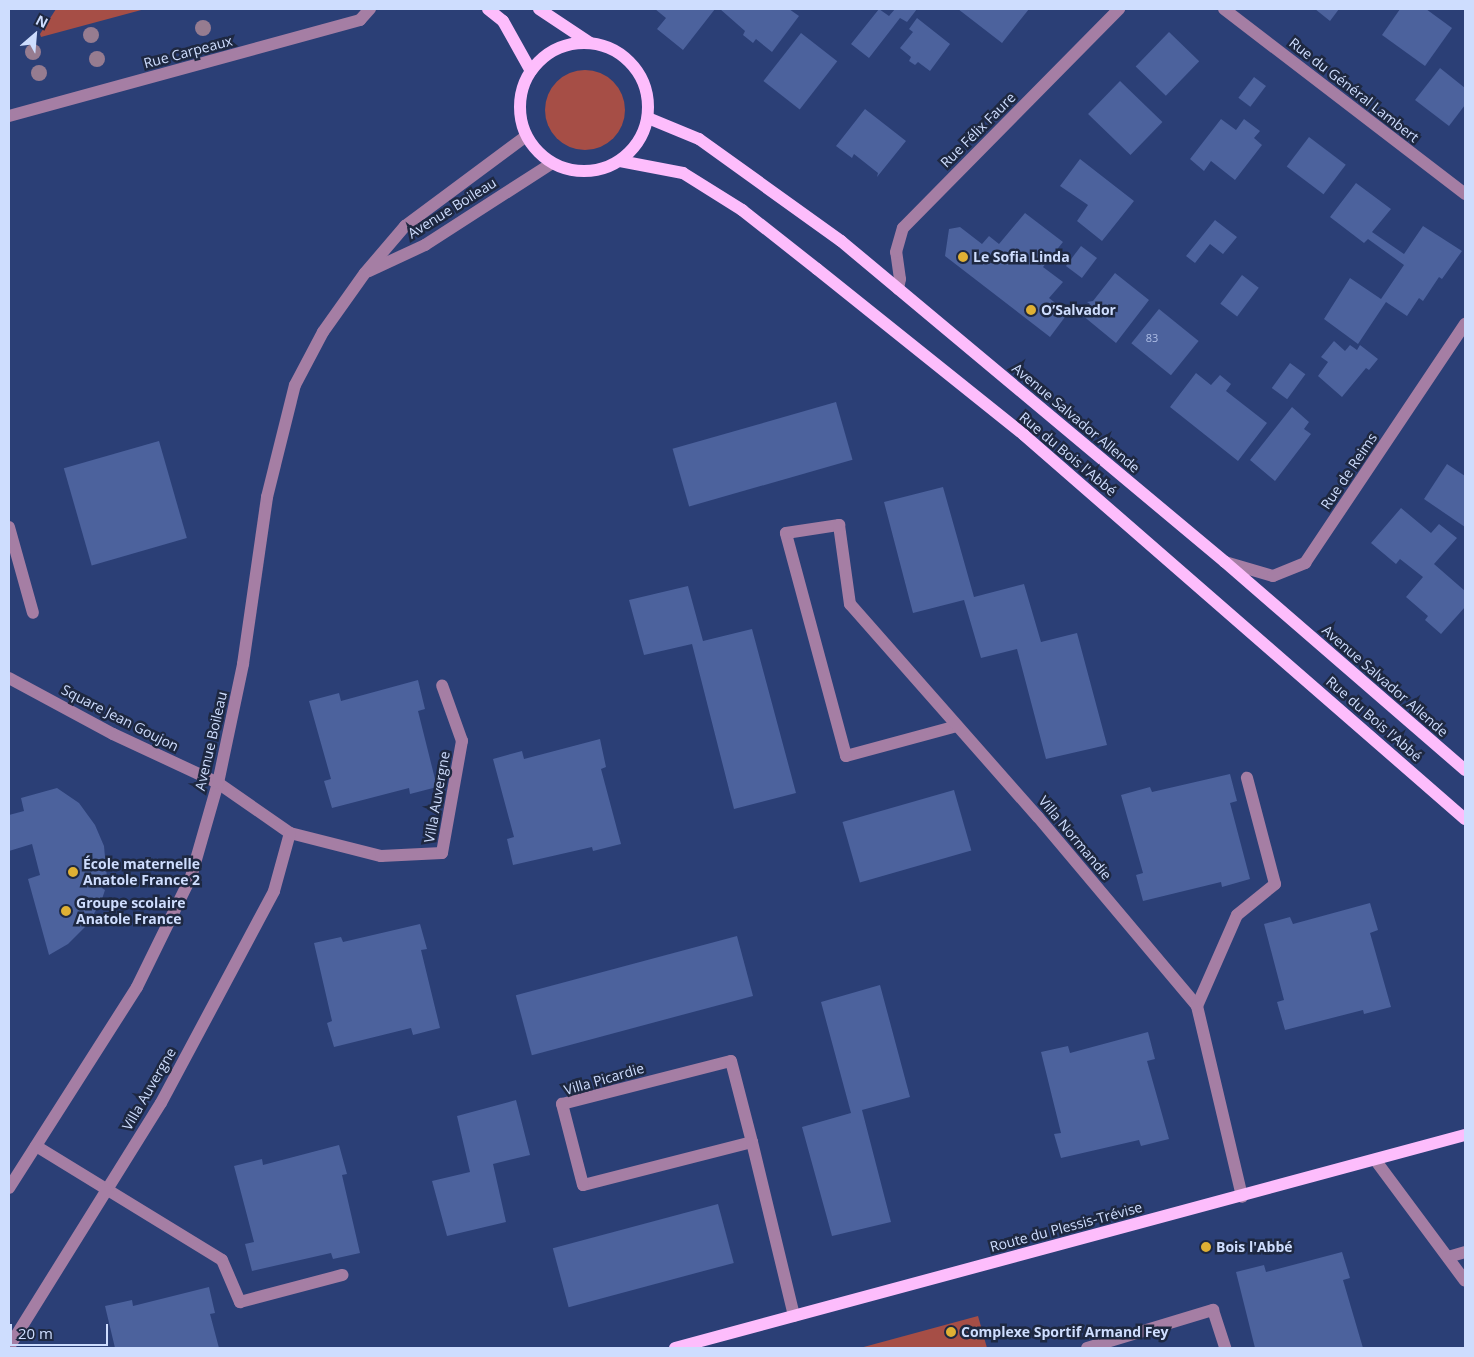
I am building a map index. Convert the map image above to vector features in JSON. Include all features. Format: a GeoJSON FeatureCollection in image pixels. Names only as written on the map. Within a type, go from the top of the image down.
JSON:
{"type":"FeatureCollection","features":[{"type":"Feature","properties":{"kind":"main road"},"geometry":{"type":"LineString","coordinates":[[488,9],[503,21],[531,71]]}},
{"type":"Feature","properties":{"kind":"main road"},"geometry":{"type":"LineString","coordinates":[[539,9],[590,43],[615,50],[635,68],[647,92],[648,118],[639,142],[620,160],[587,171],[552,163],[538,151],[526,136],[521,106],[522,91],[531,71],[554,51],[568,45],[590,43]]}},
{"type":"Feature","properties":{"kind":"main road","name":"Avenue Salvador Allende"},"geometry":{"type":"LineString","coordinates":[[648,118],[699,139],[841,241],[1224,562],[1465,770]]}},
{"type":"Feature","properties":{"kind":"main road","name":"Rue du Bois l'Abbé"},"geometry":{"type":"LineString","coordinates":[[620,160],[683,173],[742,210],[1024,435],[1465,819]]}},
{"type":"Feature","properties":{"kind":"main road","name":"Route du Plessis-Trévise"},"geometry":{"type":"LineString","coordinates":[[675,1348],[1376,1161],[1465,1135]]}},
{"type":"Feature","properties":{"kind":"street","name":"Rue Carpeaux"},"geometry":{"type":"LineString","coordinates":[[9,116],[360,20],[370,9]]}},
{"type":"Feature","properties":{"kind":"street","name":"Rue Félix Faure"},"geometry":{"type":"LineString","coordinates":[[898,289],[900,279],[896,252],[903,228],[1119,9]]}},
{"type":"Feature","properties":{"kind":"street","name":"Rue du Général Lambert"},"geometry":{"type":"LineString","coordinates":[[1224,9],[1465,194]]}},
{"type":"Feature","properties":{"kind":"street","name":"Avenue Boileau"},"geometry":{"type":"LineString","coordinates":[[9,1188],[141,979],[191,877],[218,783],[243,664],[267,497],[279,440],[295,385],[323,332],[365,273],[405,226],[526,136]]}},
{"type":"Feature","properties":{"kind":"street","name":"Avenue Boileau"},"geometry":{"type":"LineString","coordinates":[[365,273],[425,245],[552,163]]}},
{"type":"Feature","properties":{"kind":"street","name":"Rue de Reims"},"geometry":{"type":"LineString","coordinates":[[1224,562],[1274,576],[1305,563],[1465,324]]}},
{"type":"Feature","properties":{"kind":"street","name":"Villa Normandie"},"geometry":{"type":"LineString","coordinates":[[957,726],[846,756],[786,533],[839,525],[850,604],[957,726],[1197,1006],[1242,1197]]}},
{"type":"Feature","properties":{"kind":"street"},"geometry":{"type":"LineString","coordinates":[[9,527],[33,613]]}},
{"type":"Feature","properties":{"kind":"street","name":"Square Jean Goujon"},"geometry":{"type":"LineString","coordinates":[[9,678],[113,734],[218,783]]}},
{"type":"Feature","properties":{"kind":"street","name":"Villa Auvergne"},"geometry":{"type":"LineString","coordinates":[[218,783],[290,833],[381,856],[442,853],[462,741],[442,685]]}},
{"type":"Feature","properties":{"kind":"street"},"geometry":{"type":"LineString","coordinates":[[1197,1006],[1237,915],[1275,884],[1247,778]]}},
{"type":"Feature","properties":{"kind":"street","name":"Villa Auvergne"},"geometry":{"type":"LineString","coordinates":[[9,1347],[161,1103],[274,891],[290,833]]}},
{"type":"Feature","properties":{"kind":"street","name":"Villa Picardie"},"geometry":{"type":"LineString","coordinates":[[752,1142],[583,1185],[562,1104],[731,1061],[752,1142],[794,1316]]}},
{"type":"Feature","properties":{"kind":"street"},"geometry":{"type":"LineString","coordinates":[[36,1146],[222,1260],[240,1302],[342,1275]]}},
{"type":"Feature","properties":{"kind":"street"},"geometry":{"type":"LineString","coordinates":[[1376,1161],[1465,1281]]}},
{"type":"Feature","properties":{"kind":"street"},"geometry":{"type":"LineString","coordinates":[[1448,1257],[1465,1252]]}},
{"type":"Feature","properties":{"kind":"street"},"geometry":{"type":"LineString","coordinates":[[1087,1348],[1213,1310],[1225,1348]]}},
{"type":"Feature","properties":{"kind":"shaded area"},"geometry":{"type":"Polygon","coordinates":[[[56,9],[145,9],[41,37],[40,34],[56,9]]]}},
{"type":"Feature","properties":{"kind":"shaded area"},"geometry":{"type":"Polygon","coordinates":[[[577,70],[593,70],[614,81],[625,102],[625,118],[614,139],[593,150],[577,150],[563,144],[551,132],[545,118],[545,102],[551,88],[563,76],[577,70]]]}},
{"type":"Feature","properties":{"kind":"shaded area","name":"Complexe Sportif Armand Fey"},"geometry":{"type":"Polygon","coordinates":[[[978,1316],[987,1348],[860,1348],[978,1316]]]}},
{"type":"Feature","properties":{"kind":"building"},"geometry":{"type":"Polygon","coordinates":[[[655,9],[715,9],[683,50],[657,29],[666,18],[655,9]]]}},
{"type":"Feature","properties":{"kind":"building"},"geometry":{"type":"Polygon","coordinates":[[[720,9],[789,9],[799,16],[772,52],[756,39],[753,43],[743,35],[745,31],[720,9]]]}},
{"type":"Feature","properties":{"kind":"building"},"geometry":{"type":"Polygon","coordinates":[[[879,9],[889,16],[895,9],[917,9],[907,22],[900,18],[869,58],[851,44],[879,9]]]}},
{"type":"Feature","properties":{"kind":"building"},"geometry":{"type":"Polygon","coordinates":[[[958,9],[1029,9],[1002,43],[958,9]]]}},
{"type":"Feature","properties":{"kind":"building"},"geometry":{"type":"Polygon","coordinates":[[[1315,9],[1339,9],[1330,21],[1315,9]]]}},
{"type":"Feature","properties":{"kind":"building"},"geometry":{"type":"Polygon","coordinates":[[[1400,9],[1426,9],[1452,28],[1425,66],[1382,35],[1400,9]]]}},
{"type":"Feature","properties":{"kind":"building"},"geometry":{"type":"Polygon","coordinates":[[[917,18],[950,44],[930,71],[918,62],[915,65],[909,61],[911,57],[900,48],[913,32],[909,29],[917,18]]]}},
{"type":"Feature","properties":{"kind":"building"},"geometry":{"type":"Polygon","coordinates":[[[1169,32],[1199,61],[1166,96],[1136,67],[1169,32]]]}},
{"type":"Feature","properties":{"kind":"building"},"geometry":{"type":"Polygon","coordinates":[[[801,33],[837,61],[800,109],[763,81],[801,33]]]}},
{"type":"Feature","properties":{"kind":"building"},"geometry":{"type":"Polygon","coordinates":[[[1440,68],[1465,88],[1465,105],[1449,126],[1415,100],[1440,68]]]}},
{"type":"Feature","properties":{"kind":"building"},"geometry":{"type":"Polygon","coordinates":[[[1254,77],[1266,86],[1250,107],[1238,98],[1254,77]]]}},
{"type":"Feature","properties":{"kind":"building"},"geometry":{"type":"Polygon","coordinates":[[[1120,81],[1162,122],[1130,155],[1088,114],[1120,81]]]}},
{"type":"Feature","properties":{"kind":"building"},"geometry":{"type":"Polygon","coordinates":[[[865,109],[906,141],[877,177],[878,173],[854,154],[852,158],[836,146],[865,109]]]}},
{"type":"Feature","properties":{"kind":"building"},"geometry":{"type":"Polygon","coordinates":[[[1221,119],[1236,130],[1244,119],[1260,131],[1254,138],[1262,145],[1235,180],[1211,161],[1204,171],[1190,159],[1221,119]]]}},
{"type":"Feature","properties":{"kind":"building"},"geometry":{"type":"Polygon","coordinates":[[[1309,137],[1346,165],[1323,194],[1287,167],[1309,137]]]}},
{"type":"Feature","properties":{"kind":"building"},"geometry":{"type":"Polygon","coordinates":[[[1080,159],[1134,201],[1102,241],[1077,221],[1088,205],[1060,186],[1080,159]]]}},
{"type":"Feature","properties":{"kind":"building"},"geometry":{"type":"Polygon","coordinates":[[[1356,183],[1391,209],[1372,232],[1404,254],[1423,226],[1462,251],[1442,279],[1439,277],[1423,301],[1419,298],[1407,316],[1386,302],[1358,344],[1324,319],[1350,278],[1381,299],[1404,265],[1368,239],[1364,243],[1330,217],[1356,183]]]}},
{"type":"Feature","properties":{"kind":"building"},"geometry":{"type":"Polygon","coordinates":[[[1025,213],[1063,242],[1043,267],[1063,282],[1049,298],[1068,313],[1050,337],[945,256],[949,229],[960,227],[982,244],[989,236],[999,244],[1025,213]]]}},
{"type":"Feature","properties":{"kind":"building"},"geometry":{"type":"Polygon","coordinates":[[[1215,220],[1237,237],[1223,254],[1210,244],[1195,263],[1186,256],[1215,220]]]}},
{"type":"Feature","properties":{"kind":"building"},"geometry":{"type":"Polygon","coordinates":[[[1081,246],[1097,258],[1082,278],[1066,266],[1081,246]]]}},
{"type":"Feature","properties":{"kind":"building"},"geometry":{"type":"Polygon","coordinates":[[[1115,273],[1149,300],[1116,343],[1082,315],[1090,304],[1087,302],[1093,301],[1115,273]]]}},
{"type":"Feature","properties":{"kind":"building"},"geometry":{"type":"Polygon","coordinates":[[[1242,275],[1259,288],[1237,316],[1220,304],[1242,275]]]}},
{"type":"Feature","properties":{"kind":"building"},"geometry":{"type":"Polygon","coordinates":[[[1159,309],[1199,341],[1171,375],[1131,343],[1159,309]]]}},
{"type":"Feature","properties":{"kind":"building"},"geometry":{"type":"Polygon","coordinates":[[[1334,341],[1345,351],[1350,345],[1357,350],[1360,345],[1378,359],[1369,370],[1366,368],[1342,397],[1318,376],[1328,362],[1321,357],[1334,341]]]}},
{"type":"Feature","properties":{"kind":"building"},"geometry":{"type":"Polygon","coordinates":[[[1290,363],[1305,374],[1287,399],[1272,388],[1290,363]]]}},
{"type":"Feature","properties":{"kind":"building"},"geometry":{"type":"Polygon","coordinates":[[[1196,373],[1211,385],[1220,375],[1231,384],[1226,391],[1267,423],[1238,461],[1170,407],[1196,373]]]}},
{"type":"Feature","properties":{"kind":"building"},"geometry":{"type":"Polygon","coordinates":[[[836,402],[853,460],[689,507],[673,449],[836,402]]]}},
{"type":"Feature","properties":{"kind":"building"},"geometry":{"type":"Polygon","coordinates":[[[1292,407],[1309,422],[1304,429],[1311,434],[1275,481],[1250,460],[1292,407]]]}},
{"type":"Feature","properties":{"kind":"building"},"geometry":{"type":"Polygon","coordinates":[[[159,441],[187,538],[92,565],[64,468],[159,441]]]}},
{"type":"Feature","properties":{"kind":"building"},"geometry":{"type":"Polygon","coordinates":[[[1447,464],[1465,476],[1465,527],[1424,499],[1447,464]]]}},
{"type":"Feature","properties":{"kind":"building"},"geometry":{"type":"Polygon","coordinates":[[[943,487],[974,597],[1024,584],[1041,642],[1077,633],[1107,745],[1046,759],[1017,649],[981,658],[964,600],[913,613],[884,502],[943,487]]]}},
{"type":"Feature","properties":{"kind":"building"},"geometry":{"type":"Polygon","coordinates":[[[1401,508],[1431,533],[1439,524],[1457,538],[1434,564],[1465,591],[1465,607],[1441,634],[1425,620],[1428,616],[1406,597],[1423,577],[1400,559],[1396,564],[1371,543],[1401,508]]]}},
{"type":"Feature","properties":{"kind":"building"},"geometry":{"type":"Polygon","coordinates":[[[688,586],[703,641],[752,629],[796,793],[734,809],[692,644],[644,655],[629,600],[688,586]]]}},
{"type":"Feature","properties":{"kind":"building"},"geometry":{"type":"Polygon","coordinates":[[[418,680],[425,709],[418,711],[437,787],[410,794],[409,788],[332,808],[324,781],[331,779],[309,701],[339,693],[341,701],[418,680]]]}},
{"type":"Feature","properties":{"kind":"building"},"geometry":{"type":"Polygon","coordinates":[[[600,739],[606,767],[601,769],[621,844],[593,851],[592,847],[513,865],[507,839],[514,837],[493,759],[522,751],[524,759],[600,739]]]}},
{"type":"Feature","properties":{"kind":"building"},"geometry":{"type":"Polygon","coordinates":[[[1230,774],[1237,801],[1230,803],[1250,879],[1222,887],[1221,882],[1143,901],[1136,875],[1143,873],[1121,795],[1150,787],[1152,792],[1230,774]]]}},
{"type":"Feature","properties":{"kind":"building","name":"École maternelle Anatole France 2"},"geometry":{"type":"Polygon","coordinates":[[[57,788],[79,803],[95,825],[104,846],[107,878],[102,888],[105,890],[102,899],[89,923],[68,944],[49,955],[28,879],[40,875],[32,844],[9,851],[9,815],[24,811],[21,798],[57,788]]]}},
{"type":"Feature","properties":{"kind":"building"},"geometry":{"type":"Polygon","coordinates":[[[954,790],[971,851],[860,883],[842,822],[954,790]]]}},
{"type":"Feature","properties":{"kind":"building"},"geometry":{"type":"Polygon","coordinates":[[[1370,903],[1378,930],[1370,933],[1391,1007],[1364,1014],[1363,1010],[1285,1030],[1277,1002],[1284,1000],[1264,924],[1290,917],[1293,924],[1370,903]]]}},
{"type":"Feature","properties":{"kind":"building"},"geometry":{"type":"Polygon","coordinates":[[[420,924],[427,949],[421,950],[440,1028],[413,1035],[411,1028],[334,1047],[327,1023],[332,1021],[314,943],[341,937],[343,942],[420,924]]]}},
{"type":"Feature","properties":{"kind":"building"},"geometry":{"type":"Polygon","coordinates":[[[737,936],[753,996],[532,1055],[516,995],[737,936]]]}},
{"type":"Feature","properties":{"kind":"building"},"geometry":{"type":"Polygon","coordinates":[[[880,985],[910,1097],[862,1110],[891,1222],[832,1236],[802,1127],[851,1113],[821,1002],[880,985]]]}},
{"type":"Feature","properties":{"kind":"building"},"geometry":{"type":"Polygon","coordinates":[[[1148,1032],[1155,1059],[1147,1061],[1169,1139],[1141,1146],[1139,1140],[1061,1158],[1054,1134],[1061,1133],[1041,1052],[1068,1046],[1070,1053],[1148,1032]]]}},
{"type":"Feature","properties":{"kind":"building"},"geometry":{"type":"Polygon","coordinates":[[[516,1100],[530,1155],[493,1164],[506,1222],[447,1236],[432,1181],[470,1172],[457,1116],[516,1100]]]}},
{"type":"Feature","properties":{"kind":"building"},"geometry":{"type":"Polygon","coordinates":[[[339,1145],[347,1174],[342,1175],[360,1253],[333,1259],[331,1253],[252,1271],[245,1244],[254,1242],[234,1166],[262,1159],[263,1165],[339,1145]]]}},
{"type":"Feature","properties":{"kind":"building"},"geometry":{"type":"Polygon","coordinates":[[[718,1204],[734,1263],[569,1307],[553,1248],[718,1204]]]}},
{"type":"Feature","properties":{"kind":"building"},"geometry":{"type":"Polygon","coordinates":[[[1342,1252],[1350,1278],[1343,1280],[1363,1348],[1255,1348],[1236,1272],[1264,1265],[1266,1272],[1342,1252]]]}},
{"type":"Feature","properties":{"kind":"building"},"geometry":{"type":"Polygon","coordinates":[[[209,1287],[215,1313],[210,1314],[219,1348],[115,1348],[105,1306],[132,1300],[133,1306],[209,1287]]]}},
{"type":"Feature","properties":{"kind":"place","name":"Le Sofia Linda"},"geometry":{"type":"Point","coordinates":[963,257]}},
{"type":"Feature","properties":{"kind":"place","name":"O’Salvador"},"geometry":{"type":"Point","coordinates":[1031,310]}},
{"type":"Feature","properties":{"kind":"place","name":"École maternelle Anatole France 2"},"geometry":{"type":"Point","coordinates":[73,872]}},
{"type":"Feature","properties":{"kind":"place","name":"Groupe scolaire Anatole France"},"geometry":{"type":"Point","coordinates":[66,911]}},
{"type":"Feature","properties":{"kind":"place","name":"Bois l'Abbé"},"geometry":{"type":"Point","coordinates":[1206,1247]}},
{"type":"Feature","properties":{"kind":"place","name":"Complexe Sportif Armand Fey"},"geometry":{"type":"Point","coordinates":[951,1332]}}]}
